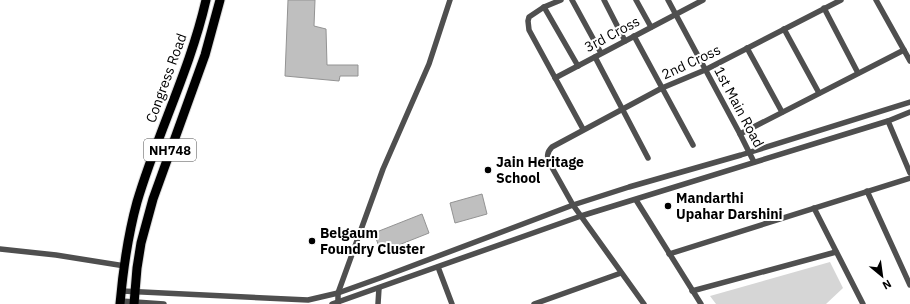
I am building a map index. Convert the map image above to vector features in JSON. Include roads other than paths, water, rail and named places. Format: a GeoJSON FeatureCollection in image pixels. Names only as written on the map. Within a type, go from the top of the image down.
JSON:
{"type":"FeatureCollection","features":[{"type":"Feature","properties":{"kind":"highway","name":"Congress Road"},"geometry":{"type":"LineString","coordinates":[[120,302],[129,236],[137,202],[188,64],[206,0]]}},
{"type":"Feature","properties":{"kind":"highway","name":"NH748"},"geometry":{"type":"LineString","coordinates":[[134,303],[141,243],[153,199],[205,55],[220,0]]}},
{"type":"Feature","properties":{"kind":"street"},"geometry":{"type":"LineString","coordinates":[[338,302],[338,293],[383,169],[429,64],[450,0]]}},
{"type":"Feature","properties":{"kind":"street"},"geometry":{"type":"LineString","coordinates":[[560,0],[544,7],[530,18],[527,26],[583,129]]}},
{"type":"Feature","properties":{"kind":"street"},"geometry":{"type":"LineString","coordinates":[[572,0],[601,53]]}},
{"type":"Feature","properties":{"kind":"street"},"geometry":{"type":"LineString","coordinates":[[604,0],[625,41]]}},
{"type":"Feature","properties":{"kind":"street"},"geometry":{"type":"LineString","coordinates":[[636,0],[651,27]]}},
{"type":"Feature","properties":{"kind":"street","name":"1st Main Road"},"geometry":{"type":"LineString","coordinates":[[668,0],[754,162]]}},
{"type":"Feature","properties":{"kind":"street","name":"3rd Cross"},"geometry":{"type":"LineString","coordinates":[[555,78],[703,0]]}},
{"type":"Feature","properties":{"kind":"street","name":"2nd Cross"},"geometry":{"type":"LineString","coordinates":[[573,205],[547,158],[548,151],[552,147],[583,129],[662,88],[705,70],[840,0]]}},
{"type":"Feature","properties":{"kind":"street"},"geometry":{"type":"LineString","coordinates":[[876,0],[910,61]]}},
{"type":"Feature","properties":{"kind":"street"},"geometry":{"type":"LineString","coordinates":[[544,7],[578,66]]}},
{"type":"Feature","properties":{"kind":"street"},"geometry":{"type":"LineString","coordinates":[[824,8],[858,73]]}},
{"type":"Feature","properties":{"kind":"street"},"geometry":{"type":"LineString","coordinates":[[784,29],[819,93]]}},
{"type":"Feature","properties":{"kind":"street"},"geometry":{"type":"LineString","coordinates":[[634,36],[693,145]]}},
{"type":"Feature","properties":{"kind":"street"},"geometry":{"type":"LineString","coordinates":[[747,48],[782,112]]}},
{"type":"Feature","properties":{"kind":"street"},"geometry":{"type":"LineString","coordinates":[[740,134],[904,50]]}},
{"type":"Feature","properties":{"kind":"street"},"geometry":{"type":"LineString","coordinates":[[595,57],[648,158]]}},
{"type":"Feature","properties":{"kind":"street"},"geometry":{"type":"LineString","coordinates":[[122,291],[308,300],[338,293],[573,205],[910,102]]}},
{"type":"Feature","properties":{"kind":"street"},"geometry":{"type":"LineString","coordinates":[[332,304],[581,216],[888,121],[910,112]]}},
{"type":"Feature","properties":{"kind":"street"},"geometry":{"type":"LineString","coordinates":[[888,121],[910,173]]}},
{"type":"Feature","properties":{"kind":"street"},"geometry":{"type":"LineString","coordinates":[[669,254],[910,178]]}},
{"type":"Feature","properties":{"kind":"street"},"geometry":{"type":"LineString","coordinates":[[867,191],[910,285]]}},
{"type":"Feature","properties":{"kind":"street"},"geometry":{"type":"LineString","coordinates":[[636,200],[701,304]]}},
{"type":"Feature","properties":{"kind":"street"},"geometry":{"type":"LineString","coordinates":[[573,205],[642,303]]}},
{"type":"Feature","properties":{"kind":"street"},"geometry":{"type":"LineString","coordinates":[[814,208],[863,304]]}},
{"type":"Feature","properties":{"kind":"street"},"geometry":{"type":"LineString","coordinates":[[0,249],[56,255],[125,266]]}},
{"type":"Feature","properties":{"kind":"street"},"geometry":{"type":"LineString","coordinates":[[692,291],[836,252]]}},
{"type":"Feature","properties":{"kind":"street"},"geometry":{"type":"LineString","coordinates":[[438,267],[452,304]]}},
{"type":"Feature","properties":{"kind":"street"},"geometry":{"type":"LineString","coordinates":[[534,304],[621,272]]}},
{"type":"Feature","properties":{"kind":"street"},"geometry":{"type":"LineString","coordinates":[[378,304],[379,288]]}},
{"type":"Feature","properties":{"kind":"street"},"geometry":{"type":"LineString","coordinates":[[120,302],[164,304]]}},
{"type":"Feature","properties":{"kind":"place","name":"Jain Heritage School"},"geometry":{"type":"Point","coordinates":[488,170]}},
{"type":"Feature","properties":{"kind":"place","name":"Mandarthi Upahar Darshini"},"geometry":{"type":"Point","coordinates":[668,206]}},
{"type":"Feature","properties":{"kind":"place","name":"Belgaum Foundry Cluster"},"geometry":{"type":"Point","coordinates":[312,241]}}]}
